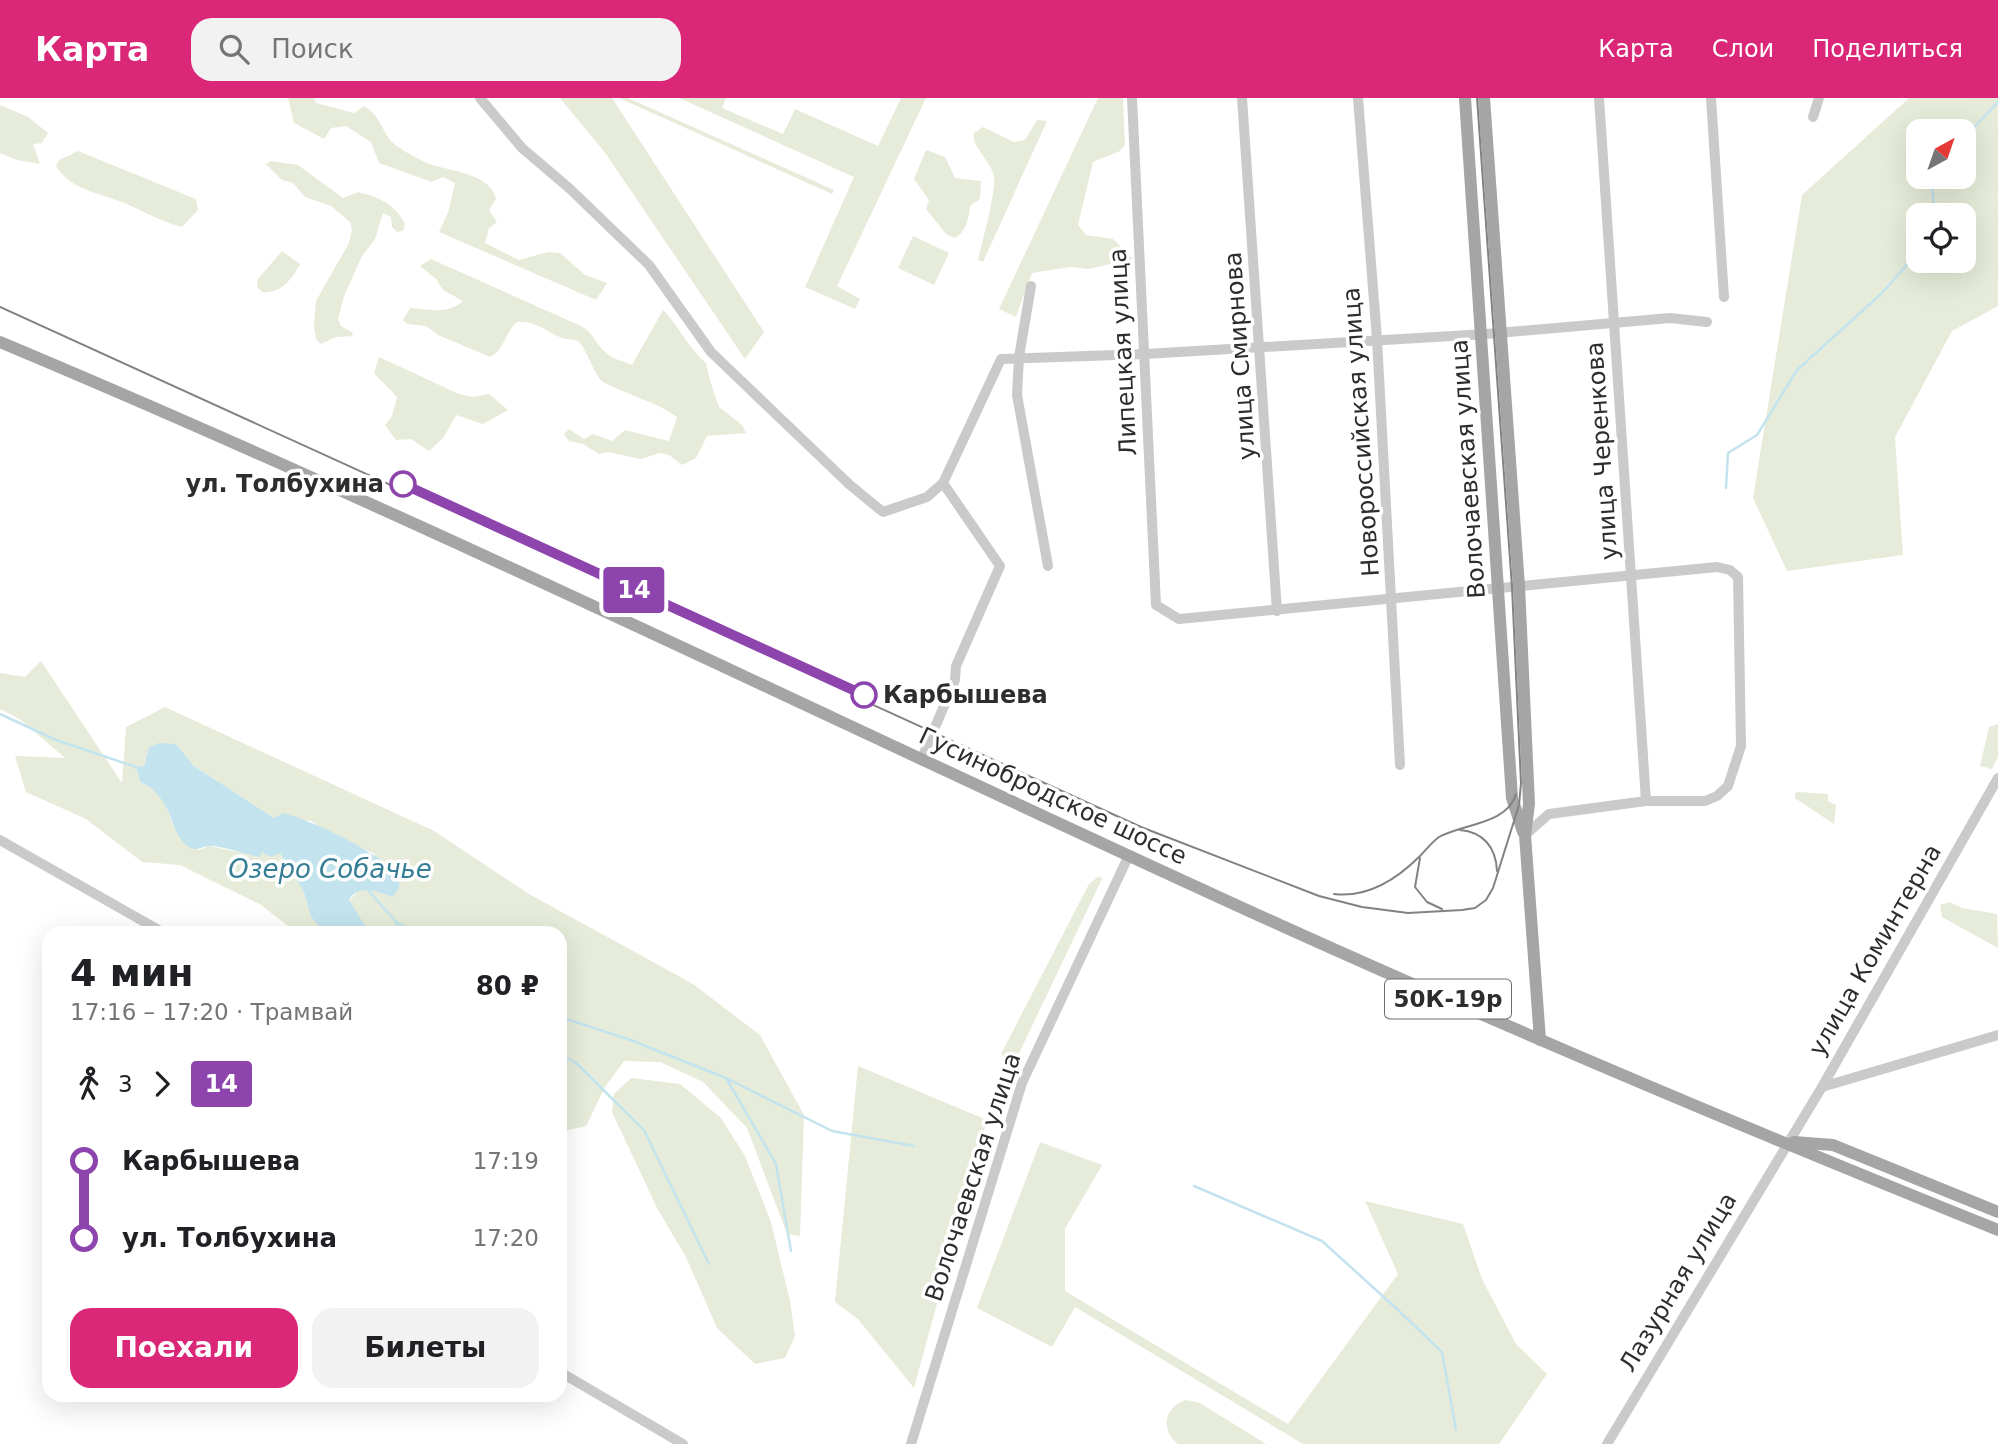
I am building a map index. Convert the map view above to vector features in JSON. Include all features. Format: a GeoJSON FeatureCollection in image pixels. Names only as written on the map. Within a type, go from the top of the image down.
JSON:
{"type":"FeatureCollection","features":[{"type":"Feature","properties":{"kind":"main road","name":"Волочаевская улица"},"geometry":{"type":"LineString","coordinates":[[1465,98],[1512,798],[1525,835]]}},
{"type":"Feature","properties":{"kind":"main road","name":"Волочаевская улица"},"geometry":{"type":"LineString","coordinates":[[1484,98],[1519,586],[1529,804],[1525,835],[1540,1041]]}},
{"type":"Feature","properties":{"kind":"main road","name":"Гусинобродское шоссе"},"geometry":{"type":"LineString","coordinates":[[0,342],[199,425],[1129,855],[1540,1041],[1998,1230]]}},
{"type":"Feature","properties":{"kind":"main road","name":"Гусинобродское шоссе"},"geometry":{"type":"LineString","coordinates":[[1786,1142],[1833,1144],[1998,1212]]}},
{"type":"Feature","properties":{"kind":"street"},"geometry":{"type":"LineString","coordinates":[[480,98],[522,148],[569,188],[649,265],[711,352],[850,485],[883,512],[927,497],[943,483],[1000,359],[1145,354],[1261,345],[1500,333],[1670,318],[1707,322]]}},
{"type":"Feature","properties":{"kind":"street","name":"Липецкая улица"},"geometry":{"type":"LineString","coordinates":[[1132,98],[1156,605],[1179,619],[1277,611]]}},
{"type":"Feature","properties":{"kind":"street","name":"улица Смирнова"},"geometry":{"type":"LineString","coordinates":[[1242,98],[1261,345],[1277,611]]}},
{"type":"Feature","properties":{"kind":"street","name":"Новороссийская улица"},"geometry":{"type":"LineString","coordinates":[[1358,98],[1377,339],[1400,765]]}},
{"type":"Feature","properties":{"kind":"street","name":"улица Черенкова"},"geometry":{"type":"LineString","coordinates":[[1599,98],[1646,802]]}},
{"type":"Feature","properties":{"kind":"street"},"geometry":{"type":"LineString","coordinates":[[1712,98],[1724,297]]}},
{"type":"Feature","properties":{"kind":"street"},"geometry":{"type":"LineString","coordinates":[[1813,117],[1819,98]]}},
{"type":"Feature","properties":{"kind":"street"},"geometry":{"type":"LineString","coordinates":[[1031,286],[1019,357],[1017,395],[1048,566]]}},
{"type":"Feature","properties":{"kind":"street"},"geometry":{"type":"LineString","coordinates":[[922,758],[955,680],[956,666],[1000,566],[943,483]]}},
{"type":"Feature","properties":{"kind":"street"},"geometry":{"type":"LineString","coordinates":[[1277,611],[1717,567],[1730,570],[1738,577],[1738,642],[1743,707],[1741,746],[1728,786],[1717,796],[1705,800],[1646,802],[1549,814],[1525,835]]}},
{"type":"Feature","properties":{"kind":"street","name":"улица Коминтерна"},"geometry":{"type":"LineString","coordinates":[[1786,1142],[1822,1087],[1998,778]]}},
{"type":"Feature","properties":{"kind":"street"},"geometry":{"type":"LineString","coordinates":[[0,841],[152,926]]}},
{"type":"Feature","properties":{"kind":"street","name":"Волочаевская улица"},"geometry":{"type":"LineString","coordinates":[[911,1444],[987,1186],[1022,1083],[1129,855]]}},
{"type":"Feature","properties":{"kind":"street"},"geometry":{"type":"LineString","coordinates":[[1822,1087],[1998,1034]]}},
{"type":"Feature","properties":{"kind":"street","name":"Лазурная улица"},"geometry":{"type":"LineString","coordinates":[[1607,1444],[1786,1142]]}},
{"type":"Feature","properties":{"kind":"street"},"geometry":{"type":"LineString","coordinates":[[567,1376],[682,1444]]}},
{"type":"Feature","properties":{"kind":"green space"},"geometry":{"type":"Polygon","coordinates":[[[288,98],[314,98],[316,103],[354,113],[364,106],[376,117],[390,140],[401,149],[432,165],[476,178],[492,190],[496,199],[489,210],[497,222],[489,228],[485,243],[519,260],[548,252],[560,253],[585,275],[607,283],[596,300],[439,232],[449,210],[455,183],[443,177],[432,182],[379,163],[371,142],[346,126],[331,128],[324,139],[294,123],[288,98]]]}},
{"type":"Feature","properties":{"kind":"green space"},"geometry":{"type":"Polygon","coordinates":[[[560,98],[612,98],[764,332],[745,359],[606,154],[560,98]]]}},
{"type":"Feature","properties":{"kind":"green space"},"geometry":{"type":"Polygon","coordinates":[[[619,98],[628,98],[834,190],[832,194],[619,98]]]}},
{"type":"Feature","properties":{"kind":"green space"},"geometry":{"type":"Polygon","coordinates":[[[679,98],[726,98],[722,108],[783,134],[795,109],[878,146],[901,98],[926,98],[837,286],[860,299],[855,309],[805,287],[854,177],[679,98]]]}},
{"type":"Feature","properties":{"kind":"green space"},"geometry":{"type":"Polygon","coordinates":[[[1098,98],[1123,98],[1125,145],[1120,151],[1093,162],[1078,225],[1086,235],[1113,239],[1133,259],[1089,269],[1070,267],[1032,273],[1016,317],[999,309],[1098,98]]]}},
{"type":"Feature","properties":{"kind":"green space"},"geometry":{"type":"Polygon","coordinates":[[[1909,98],[1998,98],[1998,306],[1952,331],[1895,437],[1903,555],[1787,571],[1753,498],[1802,195],[1909,98]]]}},
{"type":"Feature","properties":{"kind":"green space"},"geometry":{"type":"Polygon","coordinates":[[[0,105],[28,117],[48,133],[42,143],[33,144],[40,164],[17,160],[0,153],[0,105]]]}},
{"type":"Feature","properties":{"kind":"green space"},"geometry":{"type":"Polygon","coordinates":[[[1037,120],[1047,121],[983,262],[978,260],[991,206],[994,177],[976,144],[974,133],[983,127],[1014,142],[1025,140],[1037,120]]]}},
{"type":"Feature","properties":{"kind":"green space"},"geometry":{"type":"Polygon","coordinates":[[[926,150],[945,157],[955,178],[981,181],[980,199],[970,206],[968,220],[955,238],[946,234],[926,209],[929,200],[914,179],[926,150]]]}},
{"type":"Feature","properties":{"kind":"green space"},"geometry":{"type":"Polygon","coordinates":[[[78,151],[196,199],[198,210],[182,227],[78,186],[56,166],[59,160],[78,151]]]}},
{"type":"Feature","properties":{"kind":"green space"},"geometry":{"type":"Polygon","coordinates":[[[271,161],[298,165],[343,198],[358,192],[373,196],[391,206],[405,224],[403,231],[397,232],[392,227],[391,217],[383,213],[375,239],[362,256],[344,296],[338,319],[341,326],[353,333],[352,336],[336,337],[321,344],[316,339],[314,326],[316,301],[349,243],[352,230],[350,222],[331,206],[305,197],[293,183],[282,180],[266,164],[271,161]]]}},
{"type":"Feature","properties":{"kind":"green space"},"geometry":{"type":"Polygon","coordinates":[[[913,236],[949,253],[934,285],[898,268],[913,236]]]}},
{"type":"Feature","properties":{"kind":"green space"},"geometry":{"type":"Polygon","coordinates":[[[282,251],[300,264],[280,288],[262,292],[257,287],[258,279],[282,251]]]}},
{"type":"Feature","properties":{"kind":"green space"},"geometry":{"type":"Polygon","coordinates":[[[431,259],[581,326],[608,355],[632,365],[663,310],[706,363],[719,407],[742,425],[746,433],[707,436],[696,458],[682,465],[669,455],[660,453],[641,459],[608,452],[599,454],[583,444],[569,441],[564,434],[569,429],[584,439],[593,434],[612,441],[625,430],[669,441],[677,417],[603,382],[578,341],[562,338],[535,325],[517,322],[495,354],[490,357],[438,335],[426,326],[407,324],[403,320],[410,308],[444,310],[463,301],[443,290],[436,279],[420,266],[431,259]]]}},
{"type":"Feature","properties":{"kind":"green space"},"geometry":{"type":"Polygon","coordinates":[[[379,357],[459,394],[472,397],[489,394],[508,410],[483,424],[456,415],[444,437],[429,451],[411,439],[396,440],[385,425],[392,416],[397,397],[374,373],[379,357]]]}},
{"type":"Feature","properties":{"kind":"green space"},"geometry":{"type":"Polygon","coordinates":[[[41,661],[122,783],[126,727],[165,707],[434,831],[529,894],[693,984],[760,1035],[804,1115],[800,1236],[787,1234],[747,1128],[703,1082],[660,1062],[624,1061],[605,1087],[586,1126],[567,1130],[567,926],[365,926],[349,901],[358,891],[375,854],[329,833],[312,821],[274,818],[194,766],[176,744],[147,753],[144,766],[136,768],[140,782],[163,800],[180,836],[199,850],[210,846],[260,857],[261,852],[280,853],[304,892],[311,917],[319,926],[288,926],[261,905],[180,865],[142,862],[86,819],[26,792],[15,756],[65,758],[21,720],[0,709],[0,673],[25,677],[41,661]]]}},
{"type":"Feature","properties":{"kind":"green space"},"geometry":{"type":"Polygon","coordinates":[[[1998,724],[1998,757],[1992,769],[1980,766],[1989,727],[1998,724]]]}},
{"type":"Feature","properties":{"kind":"green space"},"geometry":{"type":"Polygon","coordinates":[[[1795,793],[1828,794],[1828,801],[1836,805],[1834,824],[1795,798],[1795,793]]]}},
{"type":"Feature","properties":{"kind":"green space"},"geometry":{"type":"Polygon","coordinates":[[[1099,876],[1102,879],[1013,1066],[1001,1054],[1089,884],[1099,876]]]}},
{"type":"Feature","properties":{"kind":"green space"},"geometry":{"type":"Polygon","coordinates":[[[1950,902],[1962,908],[1997,914],[1998,948],[1942,917],[1940,905],[1950,902]]]}},
{"type":"Feature","properties":{"kind":"green space"},"geometry":{"type":"Polygon","coordinates":[[[858,1066],[987,1120],[914,1388],[858,1319],[835,1302],[858,1066]]]}},
{"type":"Feature","properties":{"kind":"green space"},"geometry":{"type":"Polygon","coordinates":[[[631,1078],[680,1084],[721,1118],[745,1156],[771,1222],[790,1301],[795,1336],[785,1358],[755,1364],[717,1328],[686,1257],[657,1208],[612,1112],[614,1094],[631,1078]]]}},
{"type":"Feature","properties":{"kind":"green space"},"geometry":{"type":"Polygon","coordinates":[[[1040,1142],[1102,1165],[1065,1229],[1065,1291],[1288,1424],[1398,1274],[1365,1201],[1463,1224],[1482,1279],[1516,1344],[1547,1374],[1499,1444],[1303,1444],[1075,1307],[1052,1347],[977,1308],[1040,1142]]]}},
{"type":"Feature","properties":{"kind":"green space"},"geometry":{"type":"Polygon","coordinates":[[[1186,1400],[1200,1403],[1266,1444],[1178,1444],[1169,1432],[1167,1419],[1173,1408],[1186,1400]]]}},
{"type":"Feature","properties":{"kind":"water","name":"Озеро Собачье"},"geometry":{"type":"Polygon","coordinates":[[[159,743],[176,744],[194,766],[274,818],[283,813],[328,830],[359,846],[399,873],[399,888],[393,897],[363,890],[353,895],[349,900],[366,926],[319,926],[311,917],[304,892],[280,853],[271,857],[262,852],[260,857],[216,846],[192,848],[182,841],[159,797],[140,782],[136,767],[144,766],[149,747],[159,743]]]}},
{"type":"Feature","properties":{"kind":"waterway"},"geometry":{"type":"LineString","coordinates":[[1976,125],[1998,102]]}},
{"type":"Feature","properties":{"kind":"waterway"},"geometry":{"type":"LineString","coordinates":[[1933,189],[1933,203]]}},
{"type":"Feature","properties":{"kind":"waterway"},"geometry":{"type":"LineString","coordinates":[[1726,488],[1728,453],[1757,435],[1797,370],[1882,293],[1906,266]]}},
{"type":"Feature","properties":{"kind":"waterway"},"geometry":{"type":"LineString","coordinates":[[0,714],[56,740],[136,767]]}},
{"type":"Feature","properties":{"kind":"waterway"},"geometry":{"type":"LineString","coordinates":[[368,890],[397,926]]}},
{"type":"Feature","properties":{"kind":"waterway"},"geometry":{"type":"LineString","coordinates":[[396,922],[404,926]]}},
{"type":"Feature","properties":{"kind":"waterway"},"geometry":{"type":"LineString","coordinates":[[567,1019],[628,1039],[726,1078],[776,1164],[791,1251]]}},
{"type":"Feature","properties":{"kind":"waterway"},"geometry":{"type":"LineString","coordinates":[[567,1058],[575,1062],[644,1130],[709,1264]]}},
{"type":"Feature","properties":{"kind":"waterway"},"geometry":{"type":"LineString","coordinates":[[726,1078],[832,1131],[914,1146]]}},
{"type":"Feature","properties":{"kind":"waterway"},"geometry":{"type":"LineString","coordinates":[[1194,1186],[1322,1241],[1397,1309],[1442,1352],[1456,1430]]}},
{"type":"Feature","properties":{"kind":"tram line"},"geometry":{"type":"LineString","coordinates":[[0,307],[1141,827],[1319,896],[1362,907],[1408,913],[1462,910],[1475,908],[1486,900],[1493,888],[1519,805],[1521,783],[1512,587],[1477,98]]}},
{"type":"Feature","properties":{"kind":"tram line","name":"14"},"geometry":{"type":"LineString","coordinates":[[403,484],[864,695]]}},
{"type":"Feature","properties":{"kind":"tram line"},"geometry":{"type":"LineString","coordinates":[[1334,894],[1358,893],[1381,885],[1411,864],[1439,837],[1504,812],[1516,794]]}},
{"type":"Feature","properties":{"kind":"tram line"},"geometry":{"type":"LineString","coordinates":[[1460,830],[1475,834],[1487,842],[1494,855],[1497,871]]}},
{"type":"Feature","properties":{"kind":"tram line"},"geometry":{"type":"LineString","coordinates":[[1420,858],[1415,887],[1427,902],[1442,909]]}},
{"type":"Feature","properties":{"kind":"place","name":"ул. Толбухина"},"geometry":{"type":"Point","coordinates":[403,484]}},
{"type":"Feature","properties":{"kind":"place","name":"Карбышева"},"geometry":{"type":"Point","coordinates":[864,695]}}]}
